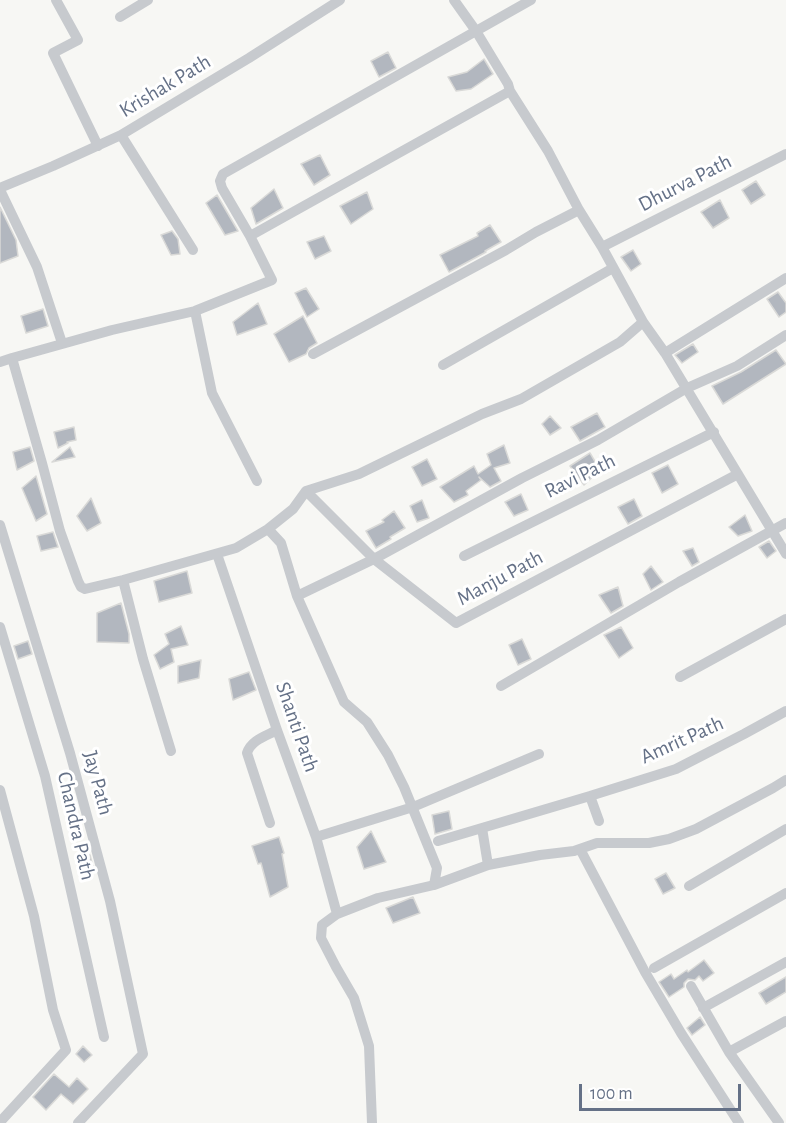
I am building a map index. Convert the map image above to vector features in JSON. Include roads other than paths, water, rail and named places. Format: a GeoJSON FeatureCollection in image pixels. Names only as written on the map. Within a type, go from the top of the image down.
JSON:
{"type":"FeatureCollection","features":[{"type":"Feature","properties":{"kind":"street"},"geometry":{"type":"LineString","coordinates":[[56,0],[78,40],[53,53],[98,146]]}},
{"type":"Feature","properties":{"kind":"street"},"geometry":{"type":"LineString","coordinates":[[120,17],[148,0]]}},
{"type":"Feature","properties":{"kind":"street","name":"Krishak Path"},"geometry":{"type":"LineString","coordinates":[[0,189],[121,135],[340,0]]}},
{"type":"Feature","properties":{"kind":"street"},"geometry":{"type":"LineString","coordinates":[[454,0],[476,31],[548,151],[643,322],[665,352],[786,554]]}},
{"type":"Feature","properties":{"kind":"street"},"geometry":{"type":"LineString","coordinates":[[0,362],[122,327],[195,311],[272,280],[222,188],[220,181],[223,174],[531,0]]}},
{"type":"Feature","properties":{"kind":"street"},"geometry":{"type":"LineString","coordinates":[[250,236],[510,91]]}},
{"type":"Feature","properties":{"kind":"street"},"geometry":{"type":"LineString","coordinates":[[121,135],[193,250]]}},
{"type":"Feature","properties":{"kind":"street","name":"Dhurva Path"},"geometry":{"type":"LineString","coordinates":[[602,246],[786,153]]}},
{"type":"Feature","properties":{"kind":"street"},"geometry":{"type":"LineString","coordinates":[[0,189],[37,267],[62,344]]}},
{"type":"Feature","properties":{"kind":"street"},"geometry":{"type":"LineString","coordinates":[[313,354],[579,210]]}},
{"type":"Feature","properties":{"kind":"street"},"geometry":{"type":"LineString","coordinates":[[443,365],[613,268]]}},
{"type":"Feature","properties":{"kind":"street"},"geometry":{"type":"LineString","coordinates":[[665,352],[786,278]]}},
{"type":"Feature","properties":{"kind":"street"},"geometry":{"type":"LineString","coordinates":[[195,311],[212,393],[257,481]]}},
{"type":"Feature","properties":{"kind":"street"},"geometry":{"type":"LineString","coordinates":[[12,358],[60,531],[78,581],[85,590],[236,548],[268,529],[293,509],[306,491],[359,474],[482,414],[521,399],[620,342],[643,322]]}},
{"type":"Feature","properties":{"kind":"street"},"geometry":{"type":"LineString","coordinates":[[297,596],[374,559],[522,478],[598,440],[687,388],[737,366],[786,335]]}},
{"type":"Feature","properties":{"kind":"street","name":"Ravi Path"},"geometry":{"type":"LineString","coordinates":[[464,556],[714,432]]}},
{"type":"Feature","properties":{"kind":"street","name":"Manju Path"},"geometry":{"type":"LineString","coordinates":[[306,491],[374,559],[456,623],[738,474]]}},
{"type":"Feature","properties":{"kind":"street"},"geometry":{"type":"LineString","coordinates":[[501,686],[679,582],[786,523]]}},
{"type":"Feature","properties":{"kind":"street","name":"Jay Path"},"geometry":{"type":"LineString","coordinates":[[0,525],[70,753],[95,844],[110,901],[143,1054],[78,1123]]}},
{"type":"Feature","properties":{"kind":"street"},"geometry":{"type":"LineString","coordinates":[[268,529],[280,543],[297,596],[344,702],[367,722],[388,755],[437,868],[434,885]]}},
{"type":"Feature","properties":{"kind":"street","name":"Shanti Path"},"geometry":{"type":"LineString","coordinates":[[217,554],[316,837],[337,914]]}},
{"type":"Feature","properties":{"kind":"street"},"geometry":{"type":"LineString","coordinates":[[123,580],[171,751]]}},
{"type":"Feature","properties":{"kind":"street"},"geometry":{"type":"LineString","coordinates":[[680,677],[786,619]]}},
{"type":"Feature","properties":{"kind":"street","name":"Chandra Path"},"geometry":{"type":"LineString","coordinates":[[0,627],[45,776],[104,1037]]}},
{"type":"Feature","properties":{"kind":"street","name":"Amrit Path"},"geometry":{"type":"LineString","coordinates":[[438,841],[676,769],[786,711]]}},
{"type":"Feature","properties":{"kind":"street"},"geometry":{"type":"LineString","coordinates":[[270,823],[247,753],[252,744],[277,730]]}},
{"type":"Feature","properties":{"kind":"street"},"geometry":{"type":"LineString","coordinates":[[316,837],[412,807],[539,754]]}},
{"type":"Feature","properties":{"kind":"street"},"geometry":{"type":"LineString","coordinates":[[372,1123],[369,1046],[354,998],[321,938],[322,925],[337,914],[378,897],[434,885],[488,865],[574,851],[597,843],[649,843],[669,839],[696,829],[786,780]]}},
{"type":"Feature","properties":{"kind":"street"},"geometry":{"type":"LineString","coordinates":[[0,790],[34,916],[53,1010],[66,1050],[0,1122]]}},
{"type":"Feature","properties":{"kind":"street"},"geometry":{"type":"LineString","coordinates":[[590,796],[599,820]]}},
{"type":"Feature","properties":{"kind":"street"},"geometry":{"type":"LineString","coordinates":[[482,828],[488,865]]}},
{"type":"Feature","properties":{"kind":"street"},"geometry":{"type":"LineString","coordinates":[[689,886],[786,830]]}},
{"type":"Feature","properties":{"kind":"street"},"geometry":{"type":"LineString","coordinates":[[580,849],[660,998],[739,1123]]}},
{"type":"Feature","properties":{"kind":"street"},"geometry":{"type":"LineString","coordinates":[[654,968],[786,893]]}},
{"type":"Feature","properties":{"kind":"street"},"geometry":{"type":"LineString","coordinates":[[703,1008],[786,962]]}},
{"type":"Feature","properties":{"kind":"street"},"geometry":{"type":"LineString","coordinates":[[691,986],[729,1053],[779,1123]]}},
{"type":"Feature","properties":{"kind":"street"},"geometry":{"type":"LineString","coordinates":[[729,1053],[786,1021]]}}]}
